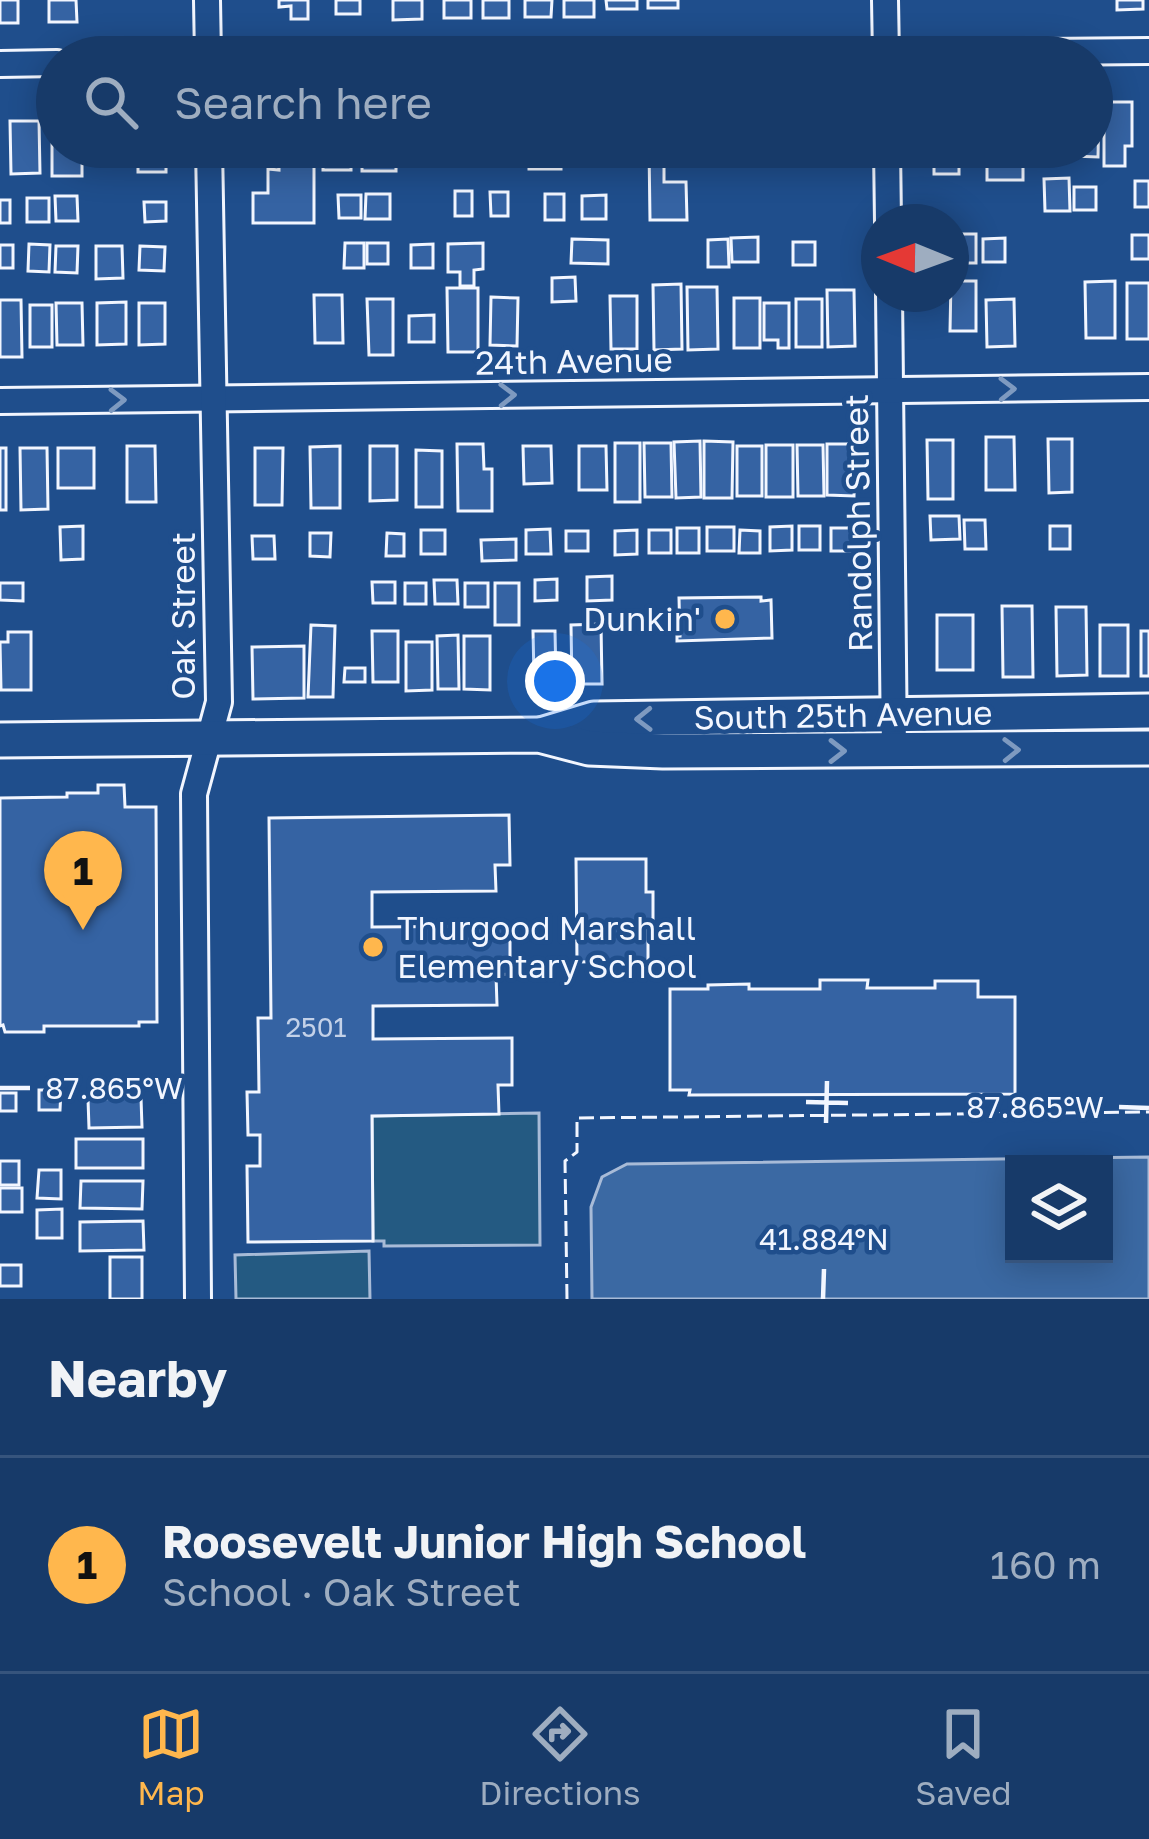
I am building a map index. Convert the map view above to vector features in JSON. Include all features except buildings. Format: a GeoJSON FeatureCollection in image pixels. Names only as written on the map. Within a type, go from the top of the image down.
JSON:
{"type":"FeatureCollection","features":[{"type":"Feature","properties":{"kind":"main road"},"geometry":{"type":"LineString","coordinates":[[1096,711],[1097,748]]}},
{"type":"Feature","properties":{"kind":"main road","name":"South 25th Avenue"},"geometry":{"type":"LineString","coordinates":[[539,735],[594,719],[1149,711]]}},
{"type":"Feature","properties":{"kind":"main road","name":"South 25th Avenue"},"geometry":{"type":"LineString","coordinates":[[0,740],[539,735],[589,748],[1149,748]]}},
{"type":"Feature","properties":{"kind":"street"},"geometry":{"type":"LineString","coordinates":[[207,0],[208,36]]}},
{"type":"Feature","properties":{"kind":"street"},"geometry":{"type":"LineString","coordinates":[[885,0],[886,36]]}},
{"type":"Feature","properties":{"kind":"street"},"geometry":{"type":"LineString","coordinates":[[1113,52],[1149,51]]}},
{"type":"Feature","properties":{"kind":"street"},"geometry":{"type":"LineString","coordinates":[[0,64],[36,63]]}},
{"type":"Feature","properties":{"kind":"street","name":"Oak Street"},"geometry":{"type":"LineString","coordinates":[[198,1299],[194,794],[219,702],[209,168]]}},
{"type":"Feature","properties":{"kind":"street"},"geometry":{"type":"LineString","coordinates":[[887,168],[888,204]]}},
{"type":"Feature","properties":{"kind":"street","name":"Randolph Street"},"geometry":{"type":"LineString","coordinates":[[889,312],[894,751]]}},
{"type":"Feature","properties":{"kind":"street","name":"24th Avenue"},"geometry":{"type":"LineString","coordinates":[[0,401],[1149,386]]}},
{"type":"Feature","properties":{"kind":"shaded area"},"geometry":{"type":"Polygon","coordinates":[[[539,1113],[540,1245],[384,1246],[384,1241],[373,1241],[372,1116],[539,1113]]]}},
{"type":"Feature","properties":{"kind":"shaded area"},"geometry":{"type":"Polygon","coordinates":[[[1113,1157],[1149,1157],[1149,1299],[592,1299],[591,1207],[602,1177],[627,1164],[1005,1159],[1005,1263],[1113,1263],[1113,1157]]]}},
{"type":"Feature","properties":{"kind":"shaded area"},"geometry":{"type":"Polygon","coordinates":[[[369,1251],[370,1299],[236,1299],[235,1255],[369,1251]]]}},
{"type":"Feature","properties":{"kind":"fence"},"geometry":{"type":"LineString","coordinates":[[567,1299],[565,1161],[577,1152],[577,1118],[1149,1112]]}},
{"type":"Feature","properties":{"kind":"place","name":"Dunkin'"},"geometry":{"type":"Point","coordinates":[725,619]}},
{"type":"Feature","properties":{"kind":"place","name":"Roosevelt Junior High School"},"geometry":{"type":"Point","coordinates":[83,930]}},
{"type":"Feature","properties":{"kind":"place","name":"Thurgood Marshall Elementary School"},"geometry":{"type":"Point","coordinates":[373,947]}}]}
